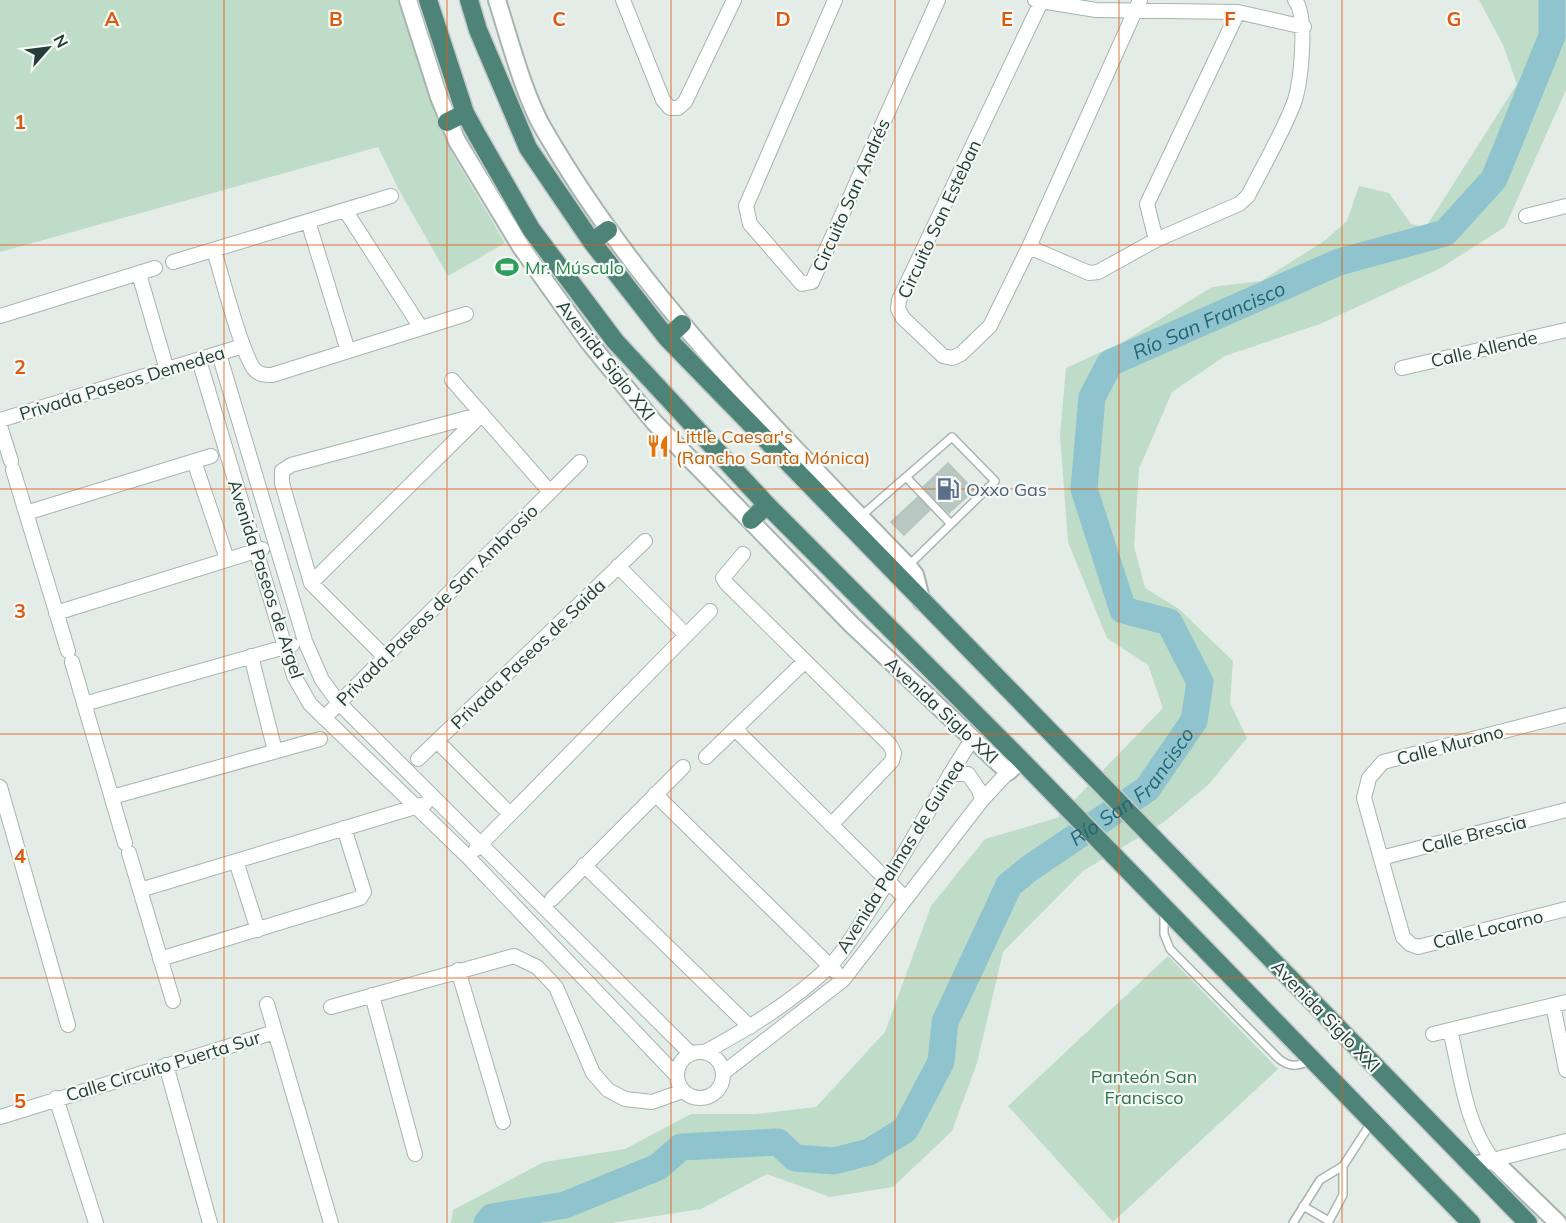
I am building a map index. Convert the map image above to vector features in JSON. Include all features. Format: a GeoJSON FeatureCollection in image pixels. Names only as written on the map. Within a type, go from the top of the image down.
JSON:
{"type":"FeatureCollection","features":[{"type":"Feature","properties":{"kind":"highway","name":"Avenida Siglo XXI"},"geometry":{"type":"LineString","coordinates":[[428,0],[465,113],[531,229],[615,341],[1015,766],[1065,805],[1471,1223]]}},
{"type":"Feature","properties":{"kind":"highway","name":"Avenida Siglo XXI"},"geometry":{"type":"LineString","coordinates":[[469,0],[478,30],[528,148],[592,242],[667,338],[855,521],[923,603],[1528,1223]]}},
{"type":"Feature","properties":{"kind":"highway"},"geometry":{"type":"LineString","coordinates":[[447,122],[465,113]]}},
{"type":"Feature","properties":{"kind":"highway"},"geometry":{"type":"LineString","coordinates":[[592,242],[608,230]]}},
{"type":"Feature","properties":{"kind":"highway"},"geometry":{"type":"LineString","coordinates":[[667,338],[682,324]]}},
{"type":"Feature","properties":{"kind":"highway"},"geometry":{"type":"LineString","coordinates":[[751,520],[767,505]]}},
{"type":"Feature","properties":{"kind":"street","name":"Avenida Siglo XXI"},"geometry":{"type":"LineString","coordinates":[[408,0],[447,122],[520,247],[588,341],[654,422],[851,624],[973,738],[1015,766]]}},
{"type":"Feature","properties":{"kind":"street","name":"Avenida Siglo XXI"},"geometry":{"type":"LineString","coordinates":[[497,0],[542,126],[608,230],[682,324],[855,521],[908,566],[915,575],[923,603]]}},
{"type":"Feature","properties":{"kind":"street"},"geometry":{"type":"LineString","coordinates":[[625,2],[663,100],[670,108],[678,108],[685,102],[734,0]]}},
{"type":"Feature","properties":{"kind":"street","name":"Circuito San Andrés"},"geometry":{"type":"LineString","coordinates":[[835,0],[746,206],[746,215],[750,224],[802,284],[812,282],[938,0]]}},
{"type":"Feature","properties":{"kind":"street"},"geometry":{"type":"LineString","coordinates":[[1029,247],[1089,273],[1098,272],[1156,240],[1239,204],[1248,196],[1295,99],[1304,27],[1302,13],[1295,0]]}},
{"type":"Feature","properties":{"kind":"street"},"geometry":{"type":"LineString","coordinates":[[1038,1],[1096,10],[1138,6],[1238,12],[1304,27]]}},
{"type":"Feature","properties":{"kind":"street","name":"Circuito San Esteban"},"geometry":{"type":"LineString","coordinates":[[1038,1],[899,300],[898,309],[903,318],[943,356],[952,358],[961,354],[990,326],[1029,247],[1138,6]]}},
{"type":"Feature","properties":{"kind":"street"},"geometry":{"type":"LineString","coordinates":[[1156,240],[1147,204],[1238,12]]}},
{"type":"Feature","properties":{"kind":"street"},"geometry":{"type":"LineString","coordinates":[[173,262],[391,196]]}},
{"type":"Feature","properties":{"kind":"street"},"geometry":{"type":"LineString","coordinates":[[1526,216],[1566,206]]}},
{"type":"Feature","properties":{"kind":"street"},"geometry":{"type":"LineString","coordinates":[[345,210],[422,328]]}},
{"type":"Feature","properties":{"kind":"street"},"geometry":{"type":"LineString","coordinates":[[308,221],[348,351]]}},
{"type":"Feature","properties":{"kind":"street"},"geometry":{"type":"LineString","coordinates":[[214,250],[243,346],[252,368],[262,375],[272,375],[466,314]]}},
{"type":"Feature","properties":{"kind":"street"},"geometry":{"type":"LineString","coordinates":[[0,316],[155,268]]}},
{"type":"Feature","properties":{"kind":"street"},"geometry":{"type":"LineString","coordinates":[[139,274],[167,370]]}},
{"type":"Feature","properties":{"kind":"street","name":"Calle Allende"},"geometry":{"type":"LineString","coordinates":[[1402,368],[1566,330]]}},
{"type":"Feature","properties":{"kind":"street","name":"Privada Paseos Demedea"},"geometry":{"type":"LineString","coordinates":[[0,420],[243,346]]}},
{"type":"Feature","properties":{"kind":"street","name":"Avenida Paseos de Argel"},"geometry":{"type":"LineString","coordinates":[[219,354],[305,641],[322,680],[339,703],[481,844],[548,903]]}},
{"type":"Feature","properties":{"kind":"street","name":"Avenida Paseos de Argel"},"geometry":{"type":"LineString","coordinates":[[199,360],[294,676],[309,704],[468,857],[677,1076]]}},
{"type":"Feature","properties":{"kind":"street","name":"Privada Paseos de San Ambrosio"},"geometry":{"type":"LineString","coordinates":[[452,380],[550,492]]}},
{"type":"Feature","properties":{"kind":"street"},"geometry":{"type":"LineString","coordinates":[[385,657],[311,583],[282,483],[282,471],[291,465],[482,414]]}},
{"type":"Feature","properties":{"kind":"street"},"geometry":{"type":"LineString","coordinates":[[311,583],[482,414]]}},
{"type":"Feature","properties":{"kind":"street","name":"Privada Paseos Demedea"},"geometry":{"type":"LineString","coordinates":[[0,426],[173,1001]]}},
{"type":"Feature","properties":{"kind":"street"},"geometry":{"type":"LineString","coordinates":[[26,513],[211,456]]}},
{"type":"Feature","properties":{"kind":"street"},"geometry":{"type":"LineString","coordinates":[[194,461],[227,559]]}},
{"type":"Feature","properties":{"kind":"street","name":"Privada Paseos de San Ambrosio"},"geometry":{"type":"LineString","coordinates":[[324,718],[580,462]]}},
{"type":"Feature","properties":{"kind":"street","name":"Privada Paseos de Saida"},"geometry":{"type":"LineString","coordinates":[[418,759],[645,541]]}},
{"type":"Feature","properties":{"kind":"street"},"geometry":{"type":"LineString","coordinates":[[56,612],[276,546]]}},
{"type":"Feature","properties":{"kind":"street"},"geometry":{"type":"LineString","coordinates":[[743,554],[725,574],[723,578],[726,584],[890,746],[894,753],[892,761],[831,825]]}},
{"type":"Feature","properties":{"kind":"street","name":"Privada Paseos de Saida"},"geometry":{"type":"LineString","coordinates":[[618,566],[686,635]]}},
{"type":"Feature","properties":{"kind":"street"},"geometry":{"type":"LineString","coordinates":[[468,857],[710,611]]}},
{"type":"Feature","properties":{"kind":"street"},"geometry":{"type":"LineString","coordinates":[[84,704],[305,641]]}},
{"type":"Feature","properties":{"kind":"street"},"geometry":{"type":"LineString","coordinates":[[251,656],[276,751]]}},
{"type":"Feature","properties":{"kind":"street"},"geometry":{"type":"LineString","coordinates":[[706,757],[804,662]]}},
{"type":"Feature","properties":{"kind":"street","name":"Calle Murano"},"geometry":{"type":"LineString","coordinates":[[1410,944],[1403,937],[1364,798],[1369,778],[1383,762],[1566,715]]}},
{"type":"Feature","properties":{"kind":"street"},"geometry":{"type":"LineString","coordinates":[[735,729],[905,898]]}},
{"type":"Feature","properties":{"kind":"street","name":"Avenida Palmas de Guinea"},"geometry":{"type":"LineString","coordinates":[[698,1053],[750,1027],[787,1002],[830,966],[888,881],[973,738]]}},
{"type":"Feature","properties":{"kind":"street"},"geometry":{"type":"LineString","coordinates":[[112,797],[320,739]]}},
{"type":"Feature","properties":{"kind":"street","name":"Privada Paseos de Saida"},"geometry":{"type":"LineString","coordinates":[[437,741],[510,814]]}},
{"type":"Feature","properties":{"kind":"street","name":"Avenida Palmas de Guinea"},"geometry":{"type":"LineString","coordinates":[[723,1073],[843,980],[982,800],[1015,766]]}},
{"type":"Feature","properties":{"kind":"street"},"geometry":{"type":"LineString","coordinates":[[683,767],[548,903],[698,1053],[717,1059],[723,1073],[719,1089],[706,1098],[690,1096],[683,1091],[677,1076],[681,1063],[698,1053]]}},
{"type":"Feature","properties":{"kind":"street"},"geometry":{"type":"LineString","coordinates":[[950,774],[968,774],[979,790],[982,800]]}},
{"type":"Feature","properties":{"kind":"street"},"geometry":{"type":"LineString","coordinates":[[1,790],[68,1025]]}},
{"type":"Feature","properties":{"kind":"street"},"geometry":{"type":"LineString","coordinates":[[655,794],[843,980]]}},
{"type":"Feature","properties":{"kind":"street"},"geometry":{"type":"LineString","coordinates":[[140,890],[437,800]]}},
{"type":"Feature","properties":{"kind":"street","name":"Calle Brescia"},"geometry":{"type":"LineString","coordinates":[[1381,858],[1566,810]]}},
{"type":"Feature","properties":{"kind":"street"},"geometry":{"type":"LineString","coordinates":[[160,959],[364,895],[344,828]]}},
{"type":"Feature","properties":{"kind":"street"},"geometry":{"type":"LineString","coordinates":[[236,861],[258,930]]}},
{"type":"Feature","properties":{"kind":"street"},"geometry":{"type":"LineString","coordinates":[[584,865],[750,1027]]}},
{"type":"Feature","properties":{"kind":"street","name":"Calle Locarno"},"geometry":{"type":"LineString","coordinates":[[1410,944],[1418,947],[1566,909]]}},
{"type":"Feature","properties":{"kind":"street"},"geometry":{"type":"LineString","coordinates":[[331,1007],[514,956],[537,967],[556,987],[593,1073],[608,1090],[625,1099],[652,1102],[683,1091]]}},
{"type":"Feature","properties":{"kind":"street"},"geometry":{"type":"LineString","coordinates":[[458,970],[502,1122]]}},
{"type":"Feature","properties":{"kind":"street"},"geometry":{"type":"LineString","coordinates":[[372,995],[415,1154]]}},
{"type":"Feature","properties":{"kind":"street"},"geometry":{"type":"LineString","coordinates":[[1433,1034],[1559,1003],[1566,1070]]}},
{"type":"Feature","properties":{"kind":"street"},"geometry":{"type":"LineString","coordinates":[[267,1004],[274,1032]]}},
{"type":"Feature","properties":{"kind":"street"},"geometry":{"type":"LineString","coordinates":[[1450,1030],[1473,1125],[1480,1143],[1493,1160],[1558,1223]]}},
{"type":"Feature","properties":{"kind":"street","name":"Calle Circuito Puerta Sur"},"geometry":{"type":"LineString","coordinates":[[0,1116],[274,1032],[331,1223]]}},
{"type":"Feature","properties":{"kind":"street"},"geometry":{"type":"LineString","coordinates":[[166,1065],[210,1223]]}},
{"type":"Feature","properties":{"kind":"street"},"geometry":{"type":"LineString","coordinates":[[56,1098],[96,1223]]}},
{"type":"Feature","properties":{"kind":"street"},"geometry":{"type":"LineString","coordinates":[[1472,1167],[1566,1141]]}},
{"type":"Feature","properties":{"kind":"lane"},"geometry":{"type":"LineString","coordinates":[[855,521],[952,437],[995,481],[908,566]]}},
{"type":"Feature","properties":{"kind":"lane"},"geometry":{"type":"LineString","coordinates":[[906,477],[951,524]]}},
{"type":"Feature","properties":{"kind":"lane"},"geometry":{"type":"LineString","coordinates":[[1293,1223],[1320,1180],[1343,1166],[1372,1121]]}},
{"type":"Feature","properties":{"kind":"lane"},"geometry":{"type":"LineString","coordinates":[[1303,1206],[1329,1222],[1343,1195],[1343,1166]]}},
{"type":"Feature","properties":{"kind":"green space"},"geometry":{"type":"Polygon","coordinates":[[[0,0],[402,0],[452,153],[505,243],[448,276],[399,190],[378,147],[0,252],[0,0]]]}},
{"type":"Feature","properties":{"kind":"green space"},"geometry":{"type":"Polygon","coordinates":[[[1479,0],[1566,0],[1566,90],[1505,227],[1439,269],[1320,324],[1225,356],[1172,392],[1139,469],[1134,546],[1145,588],[1179,609],[1233,661],[1230,703],[1247,738],[1209,784],[1164,822],[1083,871],[1003,952],[977,1063],[952,1131],[893,1187],[830,1197],[767,1174],[701,1209],[611,1223],[451,1223],[453,1210],[544,1162],[625,1149],[691,1114],[755,1114],[816,1107],[885,1032],[931,906],[985,839],[1057,818],[1163,708],[1148,665],[1107,638],[1068,542],[1060,435],[1066,368],[1123,342],[1212,287],[1261,281],[1324,241],[1347,221],[1359,186],[1389,193],[1411,224],[1426,227],[1517,84],[1503,45],[1479,0]]]}},
{"type":"Feature","properties":{"kind":"green space","name":"Panteón San Francisco"},"geometry":{"type":"Polygon","coordinates":[[[1168,956],[1278,1069],[1113,1222],[1008,1106],[1168,956]]]}},
{"type":"Feature","properties":{"kind":"building","name":"Oxxo Gas"},"geometry":{"type":"Polygon","coordinates":[[[948,463],[974,490],[949,513],[923,487],[948,463]]]}},
{"type":"Feature","properties":{"kind":"building","name":"Oxxo Gas"},"geometry":{"type":"Polygon","coordinates":[[[918,497],[930,510],[904,535],[891,522],[918,497]]]}},
{"type":"Feature","properties":{"kind":"waterway","name":"Río San Francisco"},"geometry":{"type":"LineString","coordinates":[[487,1223],[492,1217],[565,1205],[658,1167],[681,1147],[778,1142],[795,1158],[834,1161],[869,1152],[905,1130],[941,1062],[945,1022],[1009,885],[1030,868],[1147,789],[1194,721],[1200,682],[1169,622],[1123,610],[1084,489],[1092,397],[1110,363],[1339,262],[1445,233],[1494,179],[1552,36],[1552,0]]}},
{"type":"Feature","properties":{"kind":"place","name":"Mr. Músculo"},"geometry":{"type":"Point","coordinates":[507,267]}},
{"type":"Feature","properties":{"kind":"place","name":"Little Caesar's (Rancho Santa Mónica)"},"geometry":{"type":"Point","coordinates":[658,446]}},
{"type":"Feature","properties":{"kind":"place","name":"Oxxo Gas"},"geometry":{"type":"Point","coordinates":[948,489]}}]}
